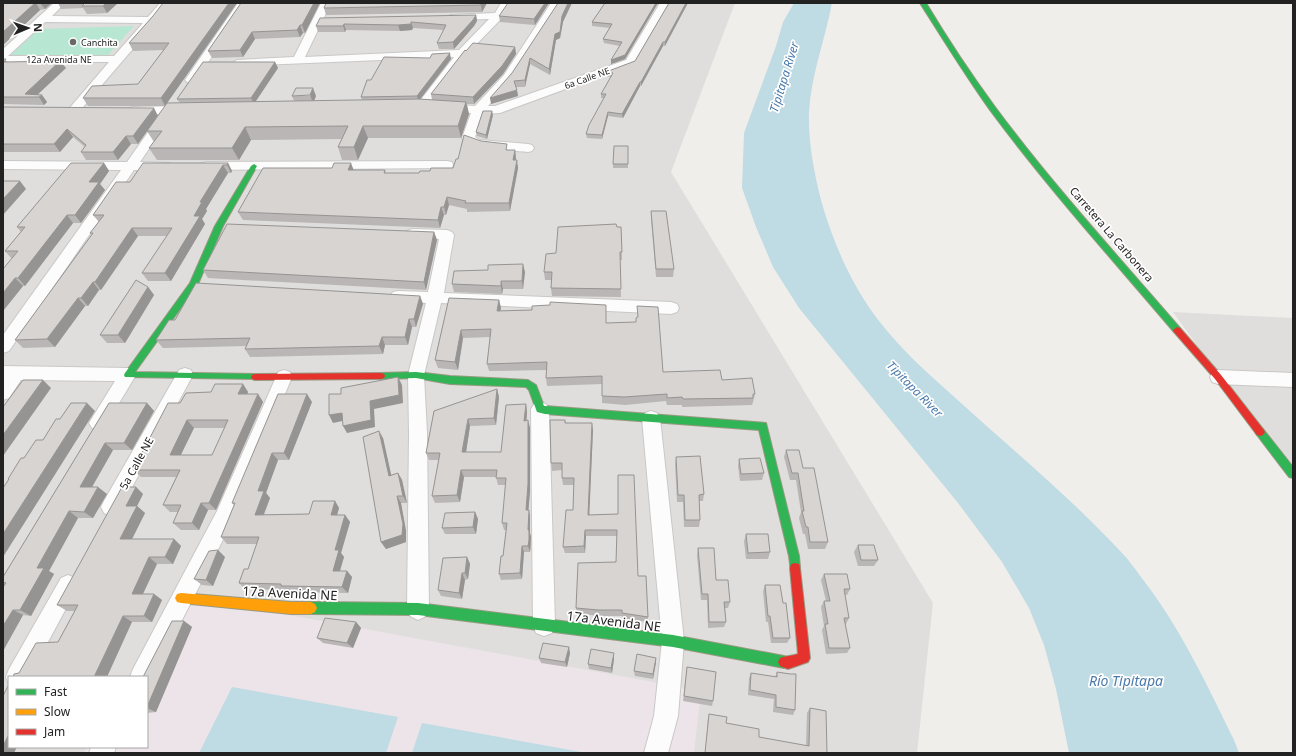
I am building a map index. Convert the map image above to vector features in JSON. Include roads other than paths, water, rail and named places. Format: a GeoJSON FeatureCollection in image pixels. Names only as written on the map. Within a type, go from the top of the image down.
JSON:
{"type":"FeatureCollection","features":[{"type":"Feature","properties":{"kind":"street"},"geometry":{"type":"LineString","coordinates":[[3,55],[60,3]]}},
{"type":"Feature","properties":{"kind":"street"},"geometry":{"type":"LineString","coordinates":[[73,111],[165,3]]}},
{"type":"Feature","properties":{"kind":"street"},"geometry":{"type":"LineString","coordinates":[[3,347],[170,110],[243,3]]}},
{"type":"Feature","properties":{"kind":"street"},"geometry":{"type":"LineString","coordinates":[[298,60],[321,20],[326,3]]}},
{"type":"Feature","properties":{"kind":"street"},"geometry":{"type":"LineString","coordinates":[[422,106],[462,53],[498,16],[506,3]]}},
{"type":"Feature","properties":{"kind":"street"},"geometry":{"type":"LineString","coordinates":[[528,148],[477,143],[468,138],[478,110],[508,77],[556,3]]}},
{"type":"Feature","properties":{"kind":"street","name":"6a Calle NE"},"geometry":{"type":"LineString","coordinates":[[407,107],[422,106],[496,110],[630,62],[665,3]]}},
{"type":"Feature","properties":{"kind":"street","name":"Carretera La Carbonera"},"geometry":{"type":"LineString","coordinates":[[923,3],[951,49],[993,110],[1049,179],[1218,377],[1293,474]]}},
{"type":"Feature","properties":{"kind":"street"},"geometry":{"type":"LineString","coordinates":[[443,17],[498,16]]}},
{"type":"Feature","properties":{"kind":"street"},"geometry":{"type":"LineString","coordinates":[[44,19],[152,20]]}},
{"type":"Feature","properties":{"kind":"street"},"geometry":{"type":"LineString","coordinates":[[201,64],[462,53]]}},
{"type":"Feature","properties":{"kind":"street","name":"12a Avenida NE"},"geometry":{"type":"LineString","coordinates":[[3,59],[116,59]]}},
{"type":"Feature","properties":{"kind":"street"},"geometry":{"type":"LineString","coordinates":[[118,111],[194,110]]}},
{"type":"Feature","properties":{"kind":"street"},"geometry":{"type":"LineString","coordinates":[[58,111],[88,111]]}},
{"type":"Feature","properties":{"kind":"street"},"geometry":{"type":"LineString","coordinates":[[192,166],[447,165]]}},
{"type":"Feature","properties":{"kind":"street"},"geometry":{"type":"LineString","coordinates":[[5,167],[176,166]]}},
{"type":"Feature","properties":{"kind":"street"},"geometry":{"type":"LineString","coordinates":[[91,436],[128,375],[194,284],[219,226],[254,166]]}},
{"type":"Feature","properties":{"kind":"street"},"geometry":{"type":"LineString","coordinates":[[219,226],[235,227]]}},
{"type":"Feature","properties":{"kind":"street"},"geometry":{"type":"LineString","coordinates":[[400,234],[447,235],[435,298],[416,375],[418,433],[418,609]]}},
{"type":"Feature","properties":{"kind":"street"},"geometry":{"type":"LineString","coordinates":[[194,284],[209,285]]}},
{"type":"Feature","properties":{"kind":"street"},"geometry":{"type":"LineString","coordinates":[[381,295],[671,308]]}},
{"type":"Feature","properties":{"kind":"street"},"geometry":{"type":"LineString","coordinates":[[3,393],[10,373],[284,377],[416,375],[450,380],[528,384],[533,388],[540,409],[544,625]]}},
{"type":"Feature","properties":{"kind":"street","name":"5a Calle NE"},"geometry":{"type":"LineString","coordinates":[[101,526],[185,376]]}},
{"type":"Feature","properties":{"kind":"street"},"geometry":{"type":"LineString","coordinates":[[142,676],[225,516],[284,377]]}},
{"type":"Feature","properties":{"kind":"street"},"geometry":{"type":"LineString","coordinates":[[1218,377],[1293,380]]}},
{"type":"Feature","properties":{"kind":"street"},"geometry":{"type":"LineString","coordinates":[[540,409],[651,418],[673,641],[666,716],[656,753]]}},
{"type":"Feature","properties":{"kind":"street","name":"17a Avenida NE"},"geometry":{"type":"LineString","coordinates":[[182,598],[291,608],[418,609],[673,641],[788,663],[804,658],[794,556],[763,426],[651,418]]}},
{"type":"Feature","properties":{"kind":"street"},"geometry":{"type":"LineString","coordinates":[[18,676],[78,567]]}},
{"type":"Feature","properties":{"kind":"water","name":"Río Tipitapa"},"geometry":{"type":"Polygon","coordinates":[[[794,3],[832,3],[815,71],[810,98],[809,123],[812,157],[821,200],[831,232],[844,264],[860,293],[879,321],[908,354],[939,384],[1063,495],[1103,533],[1127,559],[1155,596],[1192,656],[1239,753],[1069,753],[1056,689],[1044,645],[1029,608],[1002,562],[958,503],[799,308],[773,267],[756,227],[742,188],[744,133],[776,46],[783,22],[794,3]]]}},
{"type":"Feature","properties":{"kind":"water"},"geometry":{"type":"Polygon","coordinates":[[[232,687],[398,717],[386,753],[199,753],[232,687]]]}},
{"type":"Feature","properties":{"kind":"water"},"geometry":{"type":"Polygon","coordinates":[[[422,723],[587,753],[412,753],[422,723]]]}},
{"type":"Feature","properties":{"kind":"place","name":"Canchita"},"geometry":{"type":"Point","coordinates":[73,42]}},
{"type":"Feature","properties":{"kind":"water label","name":"Tipitapa River"},"geometry":{"type":"Point","coordinates":[784,77]}},
{"type":"Feature","properties":{"kind":"water label","name":"Tipitapa River"},"geometry":{"type":"Point","coordinates":[915,389]}}]}
